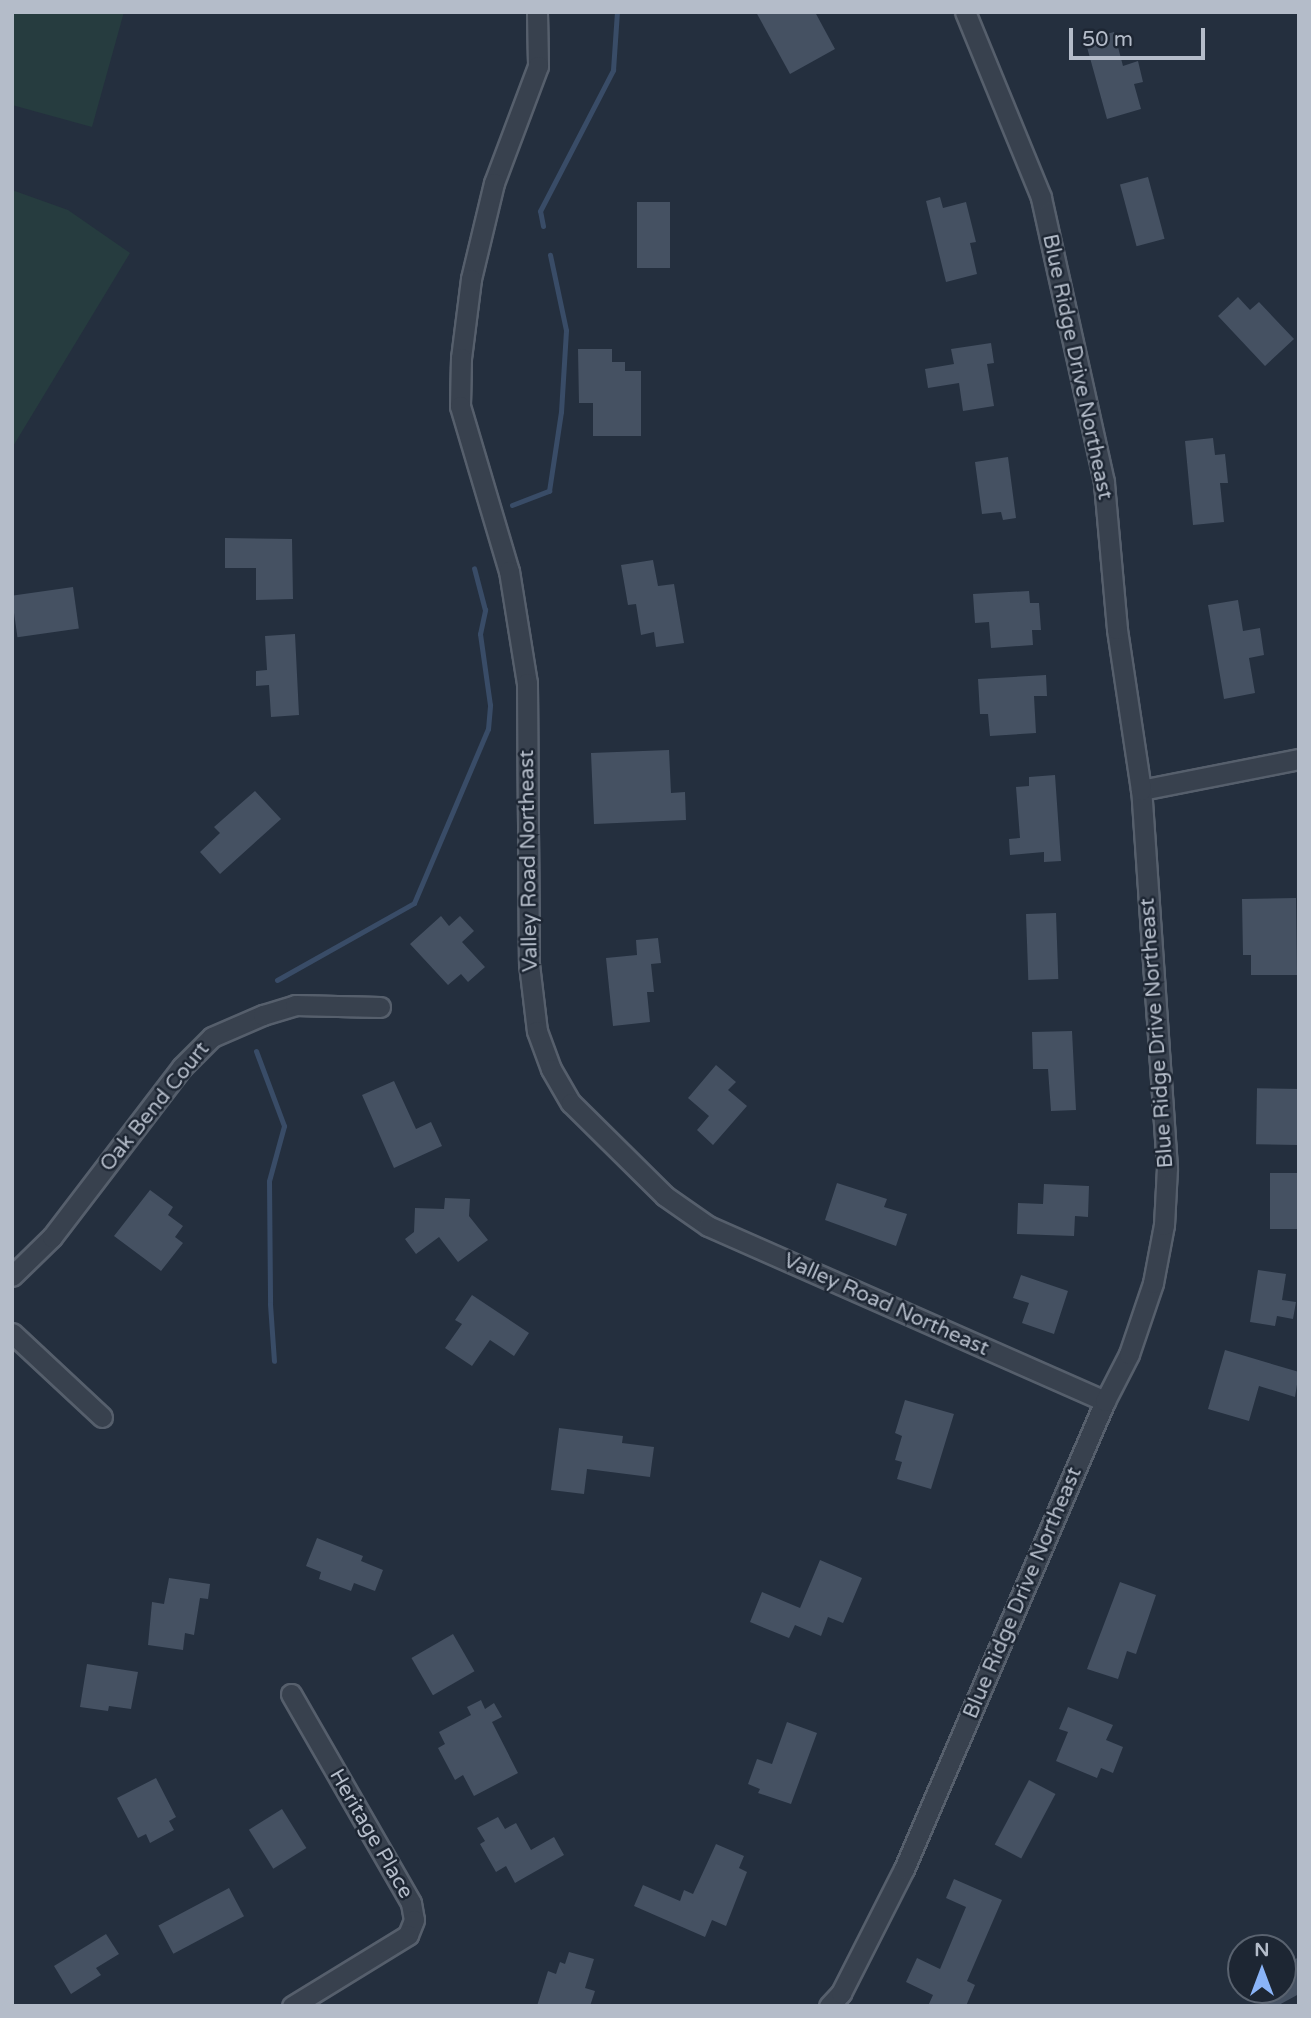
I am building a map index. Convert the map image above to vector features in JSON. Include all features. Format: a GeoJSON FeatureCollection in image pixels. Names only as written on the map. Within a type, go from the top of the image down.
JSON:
{"type":"FeatureCollection","features":[{"type":"Feature","properties":{"kind":"street","name":"Valley Road Northeast"},"geometry":{"type":"LineString","coordinates":[[537,12],[538,66],[494,183],[471,279],[461,358],[460,406],[509,571],[527,682],[529,964],[537,1031],[551,1069],[571,1103],[665,1196],[708,1226],[1105,1401]]}},
{"type":"Feature","properties":{"kind":"street","name":"Blue Ridge Drive Northeast"},"geometry":{"type":"LineString","coordinates":[[829,2006],[841,1993],[904,1868],[1105,1401],[1129,1354],[1153,1283],[1164,1226],[1167,1168],[1142,790],[1117,629],[1104,482],[1041,197],[965,12]]}},
{"type":"Feature","properties":{"kind":"street"},"geometry":{"type":"LineString","coordinates":[[1142,790],[1299,759]]}},
{"type":"Feature","properties":{"kind":"street","name":"Oak Bend Court"},"geometry":{"type":"LineString","coordinates":[[12,1276],[52,1237],[182,1067],[212,1037],[263,1015],[295,1005],[380,1007]]}},
{"type":"Feature","properties":{"kind":"street"},"geometry":{"type":"LineString","coordinates":[[12,1332],[102,1417]]}},
{"type":"Feature","properties":{"kind":"street","name":"Heritage Place"},"geometry":{"type":"LineString","coordinates":[[291,1694],[411,1903],[414,1920],[408,1935],[292,2006]]}},
{"type":"Feature","properties":{"kind":"green space"},"geometry":{"type":"Polygon","coordinates":[[[12,12],[124,12],[92,127],[12,105],[12,12]]]}},
{"type":"Feature","properties":{"kind":"green space"},"geometry":{"type":"Polygon","coordinates":[[[12,190],[68,210],[130,253],[12,448],[12,190]]]}},
{"type":"Feature","properties":{"kind":"building"},"geometry":{"type":"Polygon","coordinates":[[[756,12],[815,12],[835,49],[790,74],[756,12]]]}},
{"type":"Feature","properties":{"kind":"building"},"geometry":{"type":"Polygon","coordinates":[[[1114,32],[1123,66],[1138,61],[1143,82],[1134,84],[1141,109],[1107,119],[1085,40],[1114,32]]]}},
{"type":"Feature","properties":{"kind":"building"},"geometry":{"type":"Polygon","coordinates":[[[1148,177],[1165,239],[1137,246],[1120,185],[1148,177]]]}},
{"type":"Feature","properties":{"kind":"building"},"geometry":{"type":"Polygon","coordinates":[[[940,197],[943,208],[966,202],[976,242],[970,243],[977,274],[946,282],[926,201],[940,197]]]}},
{"type":"Feature","properties":{"kind":"building"},"geometry":{"type":"Polygon","coordinates":[[[637,202],[670,202],[670,268],[637,268],[637,202]]]}},
{"type":"Feature","properties":{"kind":"building"},"geometry":{"type":"Polygon","coordinates":[[[1238,297],[1250,310],[1259,302],[1294,339],[1265,366],[1218,316],[1238,297]]]}},
{"type":"Feature","properties":{"kind":"building"},"geometry":{"type":"Polygon","coordinates":[[[991,343],[994,363],[987,364],[994,406],[963,411],[959,383],[928,388],[925,369],[954,364],[951,349],[991,343]]]}},
{"type":"Feature","properties":{"kind":"building"},"geometry":{"type":"Polygon","coordinates":[[[578,349],[612,349],[612,362],[625,362],[625,371],[641,371],[641,436],[593,436],[593,403],[579,403],[578,349]]]}},
{"type":"Feature","properties":{"kind":"building"},"geometry":{"type":"Polygon","coordinates":[[[1213,438],[1215,455],[1225,454],[1228,483],[1220,483],[1224,522],[1193,525],[1185,441],[1213,438]]]}},
{"type":"Feature","properties":{"kind":"building"},"geometry":{"type":"Polygon","coordinates":[[[1008,457],[1016,518],[1003,520],[1001,512],[982,514],[975,462],[1008,457]]]}},
{"type":"Feature","properties":{"kind":"building"},"geometry":{"type":"Polygon","coordinates":[[[225,538],[292,539],[293,599],[256,600],[256,568],[225,568],[225,538]]]}},
{"type":"Feature","properties":{"kind":"building"},"geometry":{"type":"Polygon","coordinates":[[[653,560],[658,586],[674,584],[684,643],[656,647],[654,632],[641,635],[636,604],[628,605],[621,565],[653,560]]]}},
{"type":"Feature","properties":{"kind":"building"},"geometry":{"type":"Polygon","coordinates":[[[73,587],[79,629],[17,637],[12,596],[73,587]]]}},
{"type":"Feature","properties":{"kind":"building"},"geometry":{"type":"Polygon","coordinates":[[[1029,591],[1030,603],[1039,603],[1041,630],[1032,630],[1033,645],[991,648],[989,622],[975,623],[973,594],[1029,591]]]}},
{"type":"Feature","properties":{"kind":"building"},"geometry":{"type":"Polygon","coordinates":[[[1238,600],[1243,631],[1260,628],[1264,655],[1249,658],[1255,693],[1224,699],[1208,605],[1238,600]]]}},
{"type":"Feature","properties":{"kind":"building"},"geometry":{"type":"Polygon","coordinates":[[[295,634],[299,715],[271,717],[269,685],[256,686],[256,671],[267,670],[265,636],[295,634]]]}},
{"type":"Feature","properties":{"kind":"building"},"geometry":{"type":"Polygon","coordinates":[[[1046,675],[1047,696],[1034,696],[1036,733],[990,736],[988,714],[980,714],[978,679],[1046,675]]]}},
{"type":"Feature","properties":{"kind":"building"},"geometry":{"type":"Polygon","coordinates":[[[669,750],[671,793],[685,792],[686,820],[594,824],[591,753],[669,750]]]}},
{"type":"Feature","properties":{"kind":"building"},"geometry":{"type":"Polygon","coordinates":[[[1055,775],[1061,861],[1044,862],[1044,852],[1010,855],[1009,839],[1020,838],[1016,787],[1029,786],[1029,777],[1055,775]]]}},
{"type":"Feature","properties":{"kind":"building"},"geometry":{"type":"Polygon","coordinates":[[[255,791],[281,819],[220,874],[200,852],[220,833],[214,827],[255,791]]]}},
{"type":"Feature","properties":{"kind":"building"},"geometry":{"type":"Polygon","coordinates":[[[1296,898],[1297,975],[1251,975],[1251,955],[1243,955],[1242,899],[1296,898]]]}},
{"type":"Feature","properties":{"kind":"building"},"geometry":{"type":"Polygon","coordinates":[[[1056,913],[1058,979],[1028,980],[1026,914],[1056,913]]]}},
{"type":"Feature","properties":{"kind":"building"},"geometry":{"type":"Polygon","coordinates":[[[441,916],[449,926],[460,916],[474,931],[462,942],[485,967],[468,982],[461,974],[448,985],[410,944],[441,916]]]}},
{"type":"Feature","properties":{"kind":"building"},"geometry":{"type":"Polygon","coordinates":[[[658,938],[661,963],[651,964],[654,992],[647,992],[650,1022],[613,1026],[606,958],[637,955],[636,940],[658,938]]]}},
{"type":"Feature","properties":{"kind":"building"},"geometry":{"type":"Polygon","coordinates":[[[1072,1031],[1076,1110],[1051,1111],[1048,1069],[1033,1069],[1032,1032],[1072,1031]]]}},
{"type":"Feature","properties":{"kind":"building"},"geometry":{"type":"Polygon","coordinates":[[[716,1065],[736,1082],[728,1090],[747,1106],[713,1145],[697,1130],[709,1116],[688,1098],[716,1065]]]}},
{"type":"Feature","properties":{"kind":"building"},"geometry":{"type":"Polygon","coordinates":[[[394,1081],[416,1129],[431,1122],[442,1146],[394,1168],[362,1095],[394,1081]]]}},
{"type":"Feature","properties":{"kind":"building"},"geometry":{"type":"Polygon","coordinates":[[[1257,1088],[1299,1089],[1298,1145],[1256,1144],[1257,1088]]]}},
{"type":"Feature","properties":{"kind":"building"},"geometry":{"type":"Polygon","coordinates":[[[1270,1173],[1299,1173],[1299,1229],[1270,1229],[1270,1173]]]}},
{"type":"Feature","properties":{"kind":"building"},"geometry":{"type":"Polygon","coordinates":[[[837,1183],[887,1199],[884,1207],[907,1214],[896,1246],[825,1220],[837,1183]]]}},
{"type":"Feature","properties":{"kind":"building"},"geometry":{"type":"Polygon","coordinates":[[[1044,1184],[1089,1186],[1088,1217],[1075,1216],[1074,1236],[1017,1234],[1018,1203],[1043,1204],[1044,1184]]]}},
{"type":"Feature","properties":{"kind":"building"},"geometry":{"type":"Polygon","coordinates":[[[150,1190],[173,1207],[168,1215],[183,1226],[175,1237],[183,1243],[161,1271],[114,1236],[150,1190]]]}},
{"type":"Feature","properties":{"kind":"building"},"geometry":{"type":"Polygon","coordinates":[[[445,1198],[470,1199],[469,1216],[488,1240],[458,1262],[439,1237],[416,1254],[405,1239],[414,1232],[415,1208],[444,1209],[445,1198]]]}},
{"type":"Feature","properties":{"kind":"building"},"geometry":{"type":"Polygon","coordinates":[[[1258,1270],[1286,1274],[1282,1300],[1296,1302],[1293,1319],[1277,1316],[1275,1326],[1250,1322],[1258,1270]]]}},
{"type":"Feature","properties":{"kind":"building"},"geometry":{"type":"Polygon","coordinates":[[[1021,1275],[1068,1291],[1054,1334],[1022,1323],[1029,1303],[1013,1298],[1021,1275]]]}},
{"type":"Feature","properties":{"kind":"building"},"geometry":{"type":"Polygon","coordinates":[[[472,1295],[529,1333],[514,1356],[490,1340],[472,1366],[445,1348],[462,1324],[455,1320],[472,1295]]]}},
{"type":"Feature","properties":{"kind":"building"},"geometry":{"type":"Polygon","coordinates":[[[1225,1350],[1299,1372],[1295,1397],[1259,1386],[1249,1421],[1208,1409],[1225,1350]]]}},
{"type":"Feature","properties":{"kind":"building"},"geometry":{"type":"Polygon","coordinates":[[[905,1400],[954,1414],[931,1489],[897,1479],[902,1462],[895,1460],[902,1436],[895,1433],[905,1400]]]}},
{"type":"Feature","properties":{"kind":"building"},"geometry":{"type":"Polygon","coordinates":[[[559,1428],[623,1436],[622,1443],[654,1447],[650,1477],[587,1469],[584,1494],[551,1490],[559,1428]]]}},
{"type":"Feature","properties":{"kind":"building"},"geometry":{"type":"Polygon","coordinates":[[[317,1538],[363,1556],[361,1561],[383,1570],[375,1591],[354,1583],[351,1591],[319,1579],[321,1572],[306,1566],[317,1538]]]}},
{"type":"Feature","properties":{"kind":"building"},"geometry":{"type":"Polygon","coordinates":[[[820,1560],[862,1578],[843,1623],[828,1617],[821,1636],[795,1625],[789,1638],[750,1622],[762,1592],[800,1608],[820,1560]]]}},
{"type":"Feature","properties":{"kind":"building"},"geometry":{"type":"Polygon","coordinates":[[[169,1578],[210,1584],[208,1599],[200,1598],[194,1635],[185,1633],[183,1650],[148,1645],[152,1602],[164,1604],[169,1578]]]}},
{"type":"Feature","properties":{"kind":"building"},"geometry":{"type":"Polygon","coordinates":[[[1120,1582],[1156,1595],[1136,1654],[1127,1651],[1118,1679],[1087,1669],[1120,1582]]]}},
{"type":"Feature","properties":{"kind":"building"},"geometry":{"type":"Polygon","coordinates":[[[453,1634],[474,1671],[433,1695],[411,1658],[453,1634]]]}},
{"type":"Feature","properties":{"kind":"building"},"geometry":{"type":"Polygon","coordinates":[[[87,1664],[138,1672],[131,1709],[109,1706],[108,1711],[80,1707],[87,1664]]]}},
{"type":"Feature","properties":{"kind":"building"},"geometry":{"type":"Polygon","coordinates":[[[481,1700],[485,1709],[494,1703],[502,1717],[492,1722],[518,1773],[474,1796],[463,1775],[455,1780],[438,1748],[445,1744],[439,1732],[471,1715],[467,1707],[481,1700]]]}},
{"type":"Feature","properties":{"kind":"building"},"geometry":{"type":"Polygon","coordinates":[[[1068,1707],[1113,1725],[1106,1740],[1123,1747],[1113,1773],[1101,1768],[1097,1778],[1056,1761],[1068,1732],[1059,1729],[1068,1707]]]}},
{"type":"Feature","properties":{"kind":"building"},"geometry":{"type":"Polygon","coordinates":[[[787,1722],[817,1733],[791,1804],[758,1793],[760,1789],[748,1784],[757,1759],[772,1764],[787,1722]]]}},
{"type":"Feature","properties":{"kind":"building"},"geometry":{"type":"Polygon","coordinates":[[[156,1778],[176,1817],[169,1821],[174,1830],[150,1843],[146,1834],[138,1838],[117,1798],[156,1778]]]}},
{"type":"Feature","properties":{"kind":"building"},"geometry":{"type":"Polygon","coordinates":[[[1029,1780],[1055,1794],[1021,1859],[995,1844],[1029,1780]]]}},
{"type":"Feature","properties":{"kind":"building"},"geometry":{"type":"Polygon","coordinates":[[[282,1809],[306,1848],[273,1869],[249,1830],[282,1809]]]}},
{"type":"Feature","properties":{"kind":"building"},"geometry":{"type":"Polygon","coordinates":[[[498,1817],[505,1829],[516,1823],[531,1850],[554,1837],[564,1855],[515,1883],[506,1866],[496,1872],[480,1844],[485,1841],[477,1828],[498,1817]]]}},
{"type":"Feature","properties":{"kind":"building"},"geometry":{"type":"Polygon","coordinates":[[[716,1844],[744,1856],[739,1868],[747,1872],[726,1926],[712,1920],[705,1937],[634,1906],[643,1885],[680,1901],[684,1890],[693,1894],[716,1844]]]}},
{"type":"Feature","properties":{"kind":"building"},"geometry":{"type":"Polygon","coordinates":[[[954,1879],[1002,1900],[967,1981],[975,1985],[966,2006],[928,2006],[933,1995],[906,1982],[917,1958],[940,1969],[966,1907],[946,1898],[954,1879]]]}},
{"type":"Feature","properties":{"kind":"building"},"geometry":{"type":"Polygon","coordinates":[[[229,1888],[244,1916],[173,1954],[158,1926],[229,1888]]]}},
{"type":"Feature","properties":{"kind":"building"},"geometry":{"type":"Polygon","coordinates":[[[106,1934],[119,1954],[96,1968],[101,1975],[71,1994],[54,1966],[106,1934]]]}},
{"type":"Feature","properties":{"kind":"building"},"geometry":{"type":"Polygon","coordinates":[[[569,1952],[594,1959],[585,1988],[595,1991],[590,2006],[537,2006],[548,1971],[556,1974],[560,1962],[565,1964],[569,1952]]]}},
{"type":"Feature","properties":{"kind":"building"},"geometry":{"type":"Polygon","coordinates":[[[1299,1957],[1297,1995],[1297,1958],[1299,1957]]]}},
{"type":"Feature","properties":{"kind":"building"},"geometry":{"type":"Polygon","coordinates":[[[1263,2004],[1281,2004],[1277,2006],[1263,2004]]]}},
{"type":"Feature","properties":{"kind":"waterway"},"geometry":{"type":"LineString","coordinates":[[543,226],[540,211],[613,70],[617,12]]}},
{"type":"Feature","properties":{"kind":"waterway"},"geometry":{"type":"LineString","coordinates":[[512,505],[549,491],[561,412],[566,330],[550,255]]}},
{"type":"Feature","properties":{"kind":"waterway"},"geometry":{"type":"LineString","coordinates":[[277,980],[414,903],[488,729],[490,705],[480,634],[485,610],[474,568]]}},
{"type":"Feature","properties":{"kind":"waterway"},"geometry":{"type":"LineString","coordinates":[[256,1051],[284,1126],[269,1181],[270,1304],[274,1361]]}}]}
